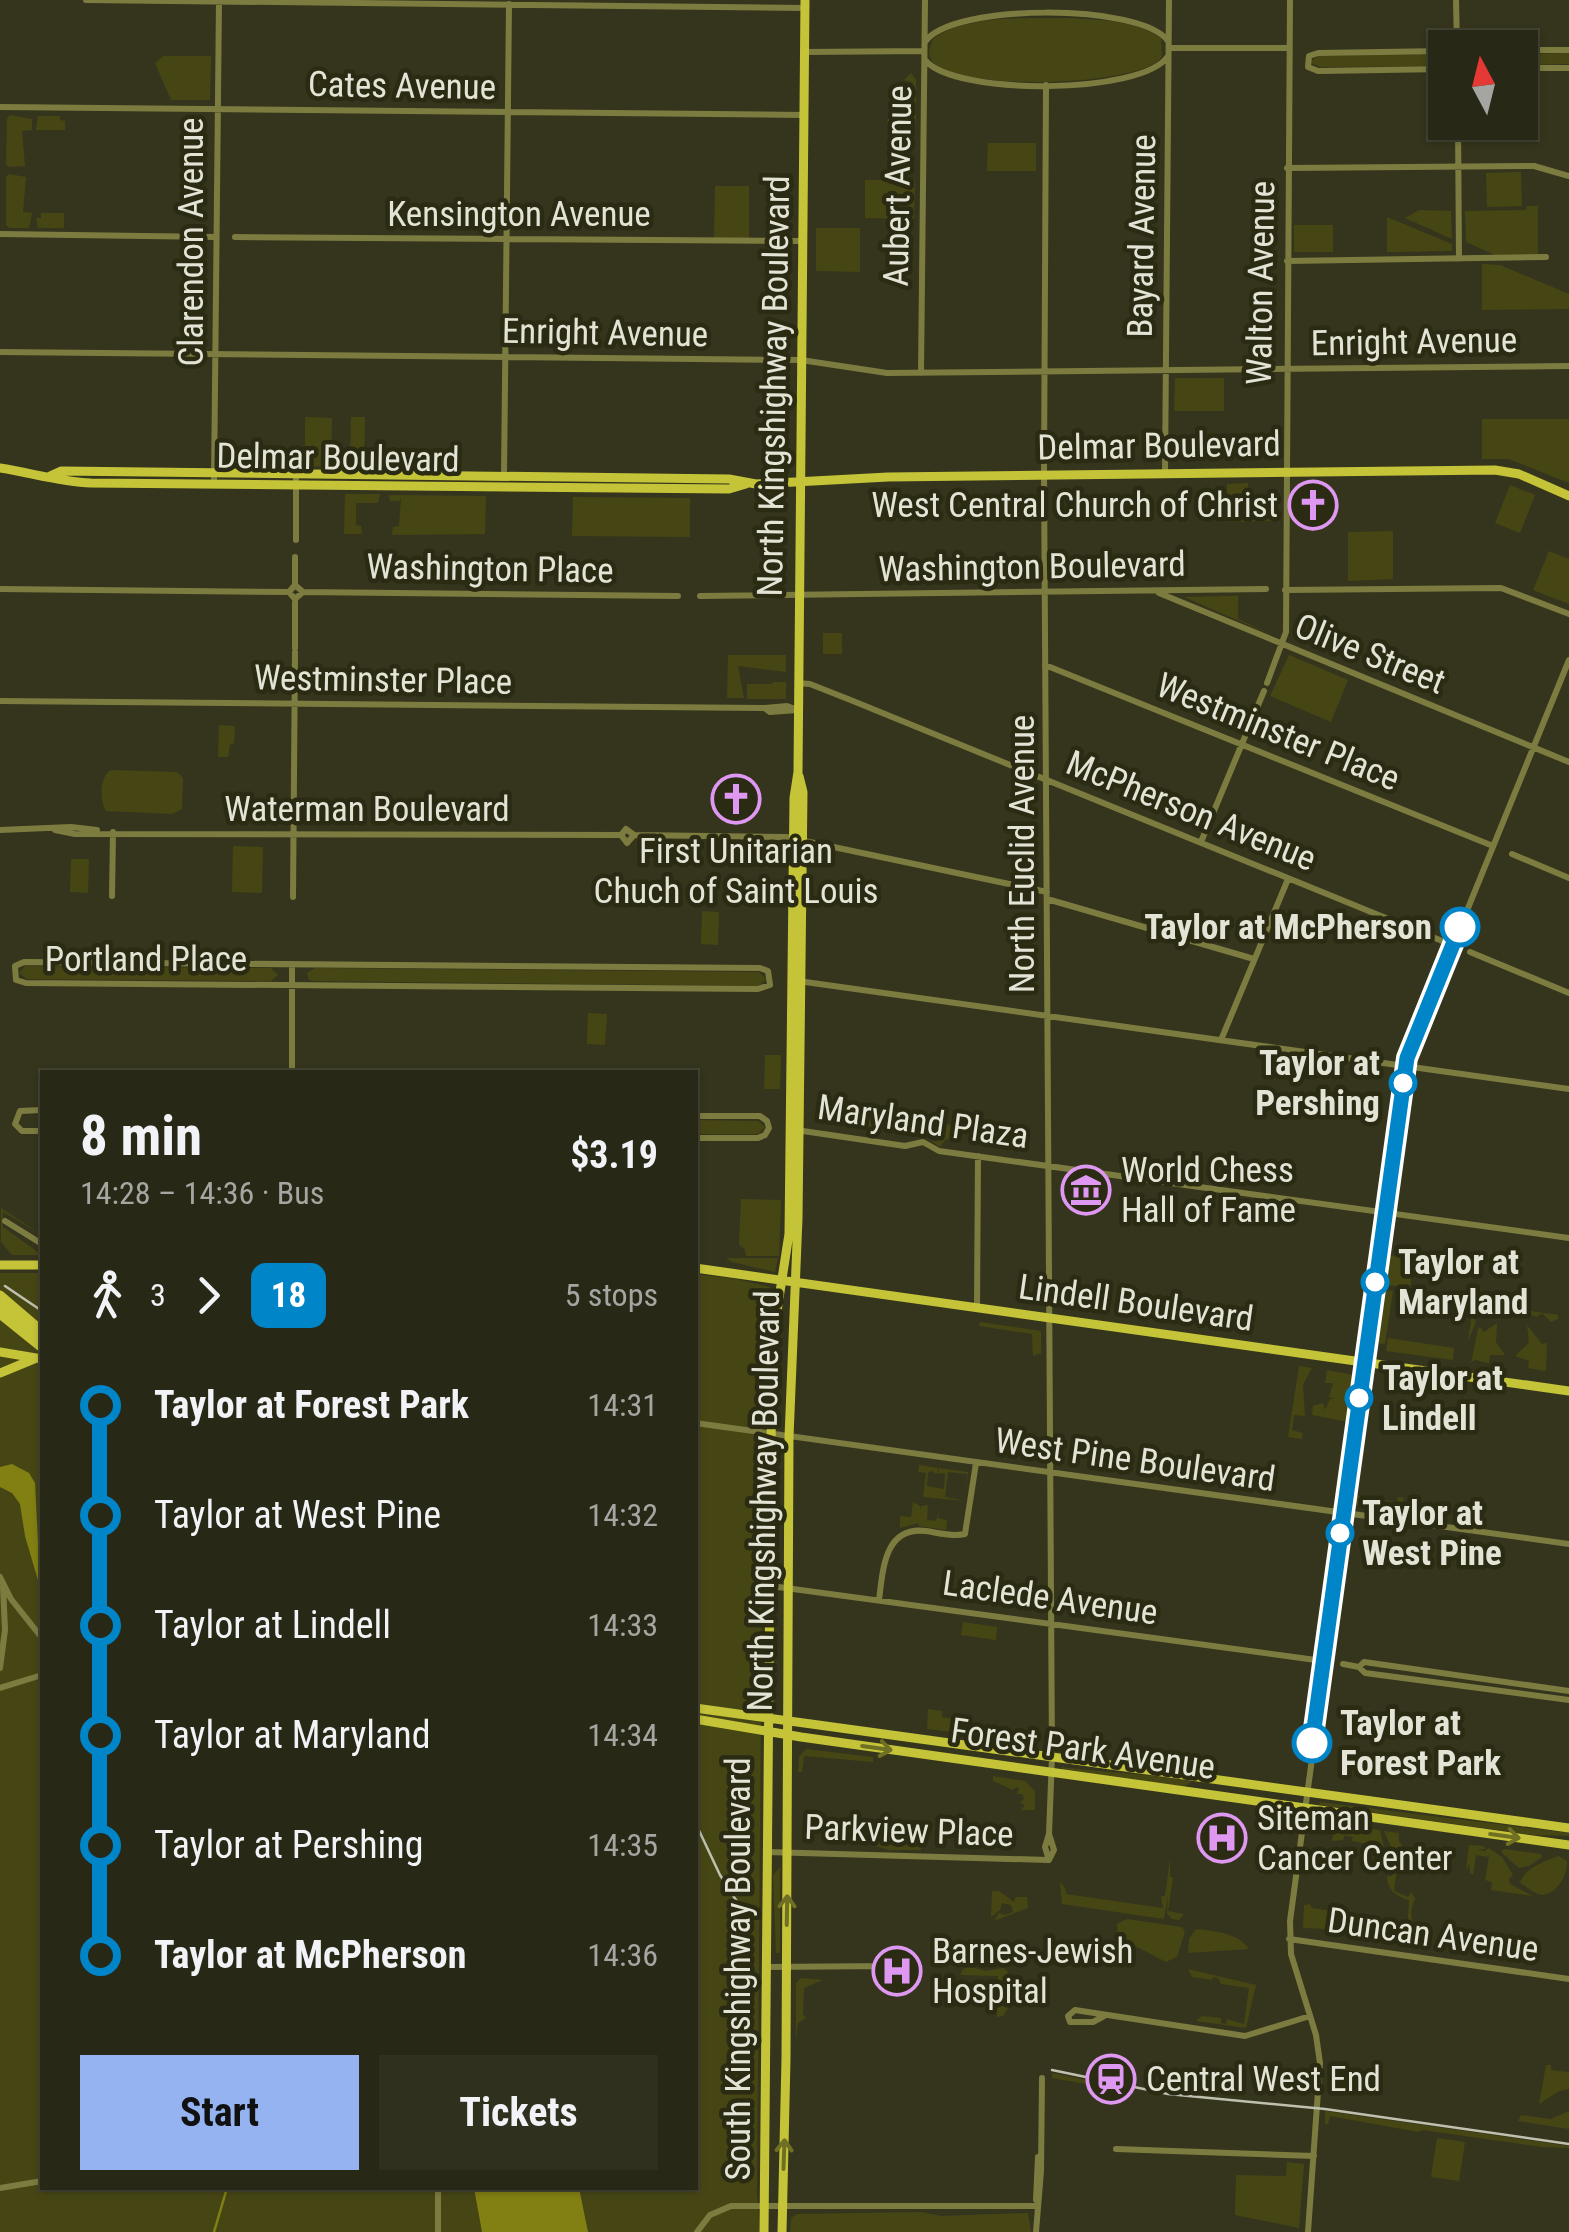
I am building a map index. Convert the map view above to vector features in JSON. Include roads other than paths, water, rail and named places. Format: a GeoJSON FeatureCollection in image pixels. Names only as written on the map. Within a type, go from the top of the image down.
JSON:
{"type":"FeatureCollection","features":[{"type":"Feature","properties":{"kind":"main road","name":"North Kingshighway Boulevard"},"geometry":{"type":"LineString","coordinates":[[782,2232],[798,840],[803,792],[798,772],[798,683],[805,4]]}},
{"type":"Feature","properties":{"kind":"main road","name":"Delmar Boulevard"},"geometry":{"type":"LineString","coordinates":[[0,468],[50,476],[61,472],[214,479],[504,482],[729,478],[746,484],[888,476],[1495,470],[1519,474],[1569,496]]}},
{"type":"Feature","properties":{"kind":"main road","name":"North Kingshighway Boulevard"},"geometry":{"type":"LineString","coordinates":[[771,1586],[772,1329],[789,1234],[795,1130]]}},
{"type":"Feature","properties":{"kind":"main road"},"geometry":{"type":"LineString","coordinates":[[0,1265],[40,1265]]}},
{"type":"Feature","properties":{"kind":"main road","name":"Lindell Boulevard"},"geometry":{"type":"LineString","coordinates":[[698,1268],[1569,1391]]}},
{"type":"Feature","properties":{"kind":"main road"},"geometry":{"type":"LineString","coordinates":[[0,1295],[40,1329]]}},
{"type":"Feature","properties":{"kind":"main road"},"geometry":{"type":"LineString","coordinates":[[0,1306],[40,1338]]}},
{"type":"Feature","properties":{"kind":"main road"},"geometry":{"type":"LineString","coordinates":[[0,1315],[40,1354]]}},
{"type":"Feature","properties":{"kind":"main road"},"geometry":{"type":"LineString","coordinates":[[0,1352],[40,1355]]}},
{"type":"Feature","properties":{"kind":"main road"},"geometry":{"type":"LineString","coordinates":[[0,1372],[40,1355]]}},
{"type":"Feature","properties":{"kind":"main road","name":"South Kingshighway Boulevard"},"geometry":{"type":"LineString","coordinates":[[764,2232],[771,1586]]}},
{"type":"Feature","properties":{"kind":"main road","name":"Forest Park Avenue"},"geometry":{"type":"LineString","coordinates":[[698,1708],[1569,1828]]}},
{"type":"Feature","properties":{"kind":"main road","name":"Forest Park Avenue"},"geometry":{"type":"LineString","coordinates":[[698,1719],[1052,1774],[1569,1844]]}},
{"type":"Feature","properties":{"kind":"street"},"geometry":{"type":"LineString","coordinates":[[86,0],[805,4]]}},
{"type":"Feature","properties":{"kind":"street","name":"Clarendon Avenue"},"geometry":{"type":"LineString","coordinates":[[214,479],[219,0]]}},
{"type":"Feature","properties":{"kind":"street","name":"Aubert Avenue"},"geometry":{"type":"LineString","coordinates":[[920,373],[925,0]]}},
{"type":"Feature","properties":{"kind":"street"},"geometry":{"type":"LineString","coordinates":[[1047,14],[1048,0]]}},
{"type":"Feature","properties":{"kind":"street","name":"Bayard Avenue"},"geometry":{"type":"LineString","coordinates":[[1164,474],[1169,0]]}},
{"type":"Feature","properties":{"kind":"street","name":"Walton Avenue"},"geometry":{"type":"LineString","coordinates":[[1201,842],[1282,645],[1290,0]]}},
{"type":"Feature","properties":{"kind":"street"},"geometry":{"type":"LineString","coordinates":[[1456,0],[1456,30]]}},
{"type":"Feature","properties":{"kind":"street"},"geometry":{"type":"LineString","coordinates":[[504,482],[509,2]]}},
{"type":"Feature","properties":{"kind":"street"},"geometry":{"type":"LineString","coordinates":[[924,51],[935,31],[952,25],[1000,16],[1047,14],[1102,16],[1157,28],[1169,48]]}},
{"type":"Feature","properties":{"kind":"street"},"geometry":{"type":"LineString","coordinates":[[924,51],[938,72],[963,79],[1046,85],[1106,81],[1144,73],[1159,68],[1169,48]]}},
{"type":"Feature","properties":{"kind":"street"},"geometry":{"type":"LineString","coordinates":[[1169,48],[1288,48]]}},
{"type":"Feature","properties":{"kind":"street"},"geometry":{"type":"LineString","coordinates":[[1538,50],[1569,50]]}},
{"type":"Feature","properties":{"kind":"street"},"geometry":{"type":"LineString","coordinates":[[804,52],[924,51]]}},
{"type":"Feature","properties":{"kind":"street"},"geometry":{"type":"LineString","coordinates":[[1428,52],[1318,53],[1307,61],[1310,70],[1318,72],[1428,69]]}},
{"type":"Feature","properties":{"kind":"street"},"geometry":{"type":"LineString","coordinates":[[1538,68],[1569,68]]}},
{"type":"Feature","properties":{"kind":"street","name":"North Euclid Avenue"},"geometry":{"type":"LineString","coordinates":[[1046,85],[1044,474],[1052,1774],[1050,1834],[1044,1847],[1050,1860]]}},
{"type":"Feature","properties":{"kind":"street","name":"Cates Avenue"},"geometry":{"type":"LineString","coordinates":[[0,107],[804,115]]}},
{"type":"Feature","properties":{"kind":"street"},"geometry":{"type":"LineString","coordinates":[[1458,140],[1460,259]]}},
{"type":"Feature","properties":{"kind":"street"},"geometry":{"type":"LineString","coordinates":[[1287,168],[1534,166],[1569,176]]}},
{"type":"Feature","properties":{"kind":"street"},"geometry":{"type":"LineString","coordinates":[[0,234],[216,236]]}},
{"type":"Feature","properties":{"kind":"street","name":"Kensington Avenue"},"geometry":{"type":"LineString","coordinates":[[235,237],[802,241]]}},
{"type":"Feature","properties":{"kind":"street"},"geometry":{"type":"LineString","coordinates":[[1286,261],[1546,257]]}},
{"type":"Feature","properties":{"kind":"street","name":"Enright Avenue"},"geometry":{"type":"LineString","coordinates":[[0,352],[801,360],[887,373],[1569,366]]}},
{"type":"Feature","properties":{"kind":"street"},"geometry":{"type":"LineString","coordinates":[[296,480],[296,540]]}},
{"type":"Feature","properties":{"kind":"street"},"geometry":{"type":"LineString","coordinates":[[295,599],[302,592],[296,585],[296,557]]}},
{"type":"Feature","properties":{"kind":"street"},"geometry":{"type":"LineString","coordinates":[[0,589],[289,592],[296,585]]}},
{"type":"Feature","properties":{"kind":"street"},"geometry":{"type":"LineString","coordinates":[[1285,590],[1501,588],[1569,614]]}},
{"type":"Feature","properties":{"kind":"street","name":"Olive Street"},"geometry":{"type":"LineString","coordinates":[[1153,590],[1569,762]]}},
{"type":"Feature","properties":{"kind":"street","name":"Washington Boulevard"},"geometry":{"type":"LineString","coordinates":[[799,596],[1266,590]]}},
{"type":"Feature","properties":{"kind":"street"},"geometry":{"type":"LineString","coordinates":[[289,592],[295,599],[293,897]]}},
{"type":"Feature","properties":{"kind":"street","name":"Washington Place"},"geometry":{"type":"LineString","coordinates":[[302,592],[678,596]]}},
{"type":"Feature","properties":{"kind":"street"},"geometry":{"type":"LineString","coordinates":[[700,596],[799,596]]}},
{"type":"Feature","properties":{"kind":"street"},"geometry":{"type":"LineString","coordinates":[[1308,2232],[1320,2064],[1289,1939],[1323,1661],[1406,1066],[1569,660]]}},
{"type":"Feature","properties":{"kind":"street","name":"Westminster Place"},"geometry":{"type":"LineString","coordinates":[[1045,665],[1493,846]]}},
{"type":"Feature","properties":{"kind":"street","name":"McPherson Avenue"},"geometry":{"type":"LineString","coordinates":[[798,683],[853,700],[1452,945]]}},
{"type":"Feature","properties":{"kind":"street","name":"Westminster Place"},"geometry":{"type":"LineString","coordinates":[[0,701],[787,706],[798,710]]}},
{"type":"Feature","properties":{"kind":"street","name":"Waterman Boulevard"},"geometry":{"type":"LineString","coordinates":[[0,830],[74,834],[621,835],[628,842],[634,835],[798,840],[1047,896],[1254,959]]}},
{"type":"Feature","properties":{"kind":"street"},"geometry":{"type":"LineString","coordinates":[[112,832],[112,896]]}},
{"type":"Feature","properties":{"kind":"street"},"geometry":{"type":"LineString","coordinates":[[1512,854],[1569,878]]}},
{"type":"Feature","properties":{"kind":"street"},"geometry":{"type":"LineString","coordinates":[[1222,1040],[1288,879]]}},
{"type":"Feature","properties":{"kind":"street"},"geometry":{"type":"LineString","coordinates":[[1470,952],[1569,993]]}},
{"type":"Feature","properties":{"kind":"street","name":"Portland Place"},"geometry":{"type":"LineString","coordinates":[[24,962],[292,964],[760,968],[768,971],[771,980],[758,989],[26,983],[16,980],[14,969],[24,962]]}},
{"type":"Feature","properties":{"kind":"street"},"geometry":{"type":"LineString","coordinates":[[292,964],[292,1070]]}},
{"type":"Feature","properties":{"kind":"street"},"geometry":{"type":"LineString","coordinates":[[796,981],[1569,1089]]}},
{"type":"Feature","properties":{"kind":"street"},"geometry":{"type":"LineString","coordinates":[[40,1110],[23,1110],[15,1120],[22,1131],[40,1132]]}},
{"type":"Feature","properties":{"kind":"street"},"geometry":{"type":"LineString","coordinates":[[698,1116],[760,1116],[767,1120],[769,1128],[765,1135],[754,1138],[698,1138]]}},
{"type":"Feature","properties":{"kind":"street","name":"Maryland Plaza"},"geometry":{"type":"LineString","coordinates":[[795,1130],[904,1146],[924,1142],[939,1151],[1569,1238]]}},
{"type":"Feature","properties":{"kind":"street"},"geometry":{"type":"LineString","coordinates":[[977,1308],[978,1156]]}},
{"type":"Feature","properties":{"kind":"street"},"geometry":{"type":"LineString","coordinates":[[5,1221],[40,1243]]}},
{"type":"Feature","properties":{"kind":"street","name":"West Pine Boulevard"},"geometry":{"type":"LineString","coordinates":[[698,1423],[1569,1544]]}},
{"type":"Feature","properties":{"kind":"street"},"geometry":{"type":"LineString","coordinates":[[879,1600],[886,1554],[899,1536],[914,1530],[965,1534],[976,1463]]}},
{"type":"Feature","properties":{"kind":"street"},"geometry":{"type":"LineString","coordinates":[[2,1582],[40,1635]]}},
{"type":"Feature","properties":{"kind":"street"},"geometry":{"type":"LineString","coordinates":[[0,1668],[5,1630],[2,1582]]}},
{"type":"Feature","properties":{"kind":"street","name":"Laclede Avenue"},"geometry":{"type":"LineString","coordinates":[[771,1586],[1323,1661]]}},
{"type":"Feature","properties":{"kind":"street"},"geometry":{"type":"LineString","coordinates":[[1359,1667],[1364,1662],[1569,1691]]}},
{"type":"Feature","properties":{"kind":"street"},"geometry":{"type":"LineString","coordinates":[[1343,1664],[1359,1667],[1365,1673],[1569,1700]]}},
{"type":"Feature","properties":{"kind":"street"},"geometry":{"type":"LineString","coordinates":[[0,1688],[40,1675]]}},
{"type":"Feature","properties":{"kind":"street","name":"Parkview Place"},"geometry":{"type":"LineString","coordinates":[[768,1852],[1050,1860]]}},
{"type":"Feature","properties":{"kind":"street","name":"Duncan Avenue"},"geometry":{"type":"LineString","coordinates":[[1289,1939],[1569,1979]]}},
{"type":"Feature","properties":{"kind":"street"},"geometry":{"type":"LineString","coordinates":[[767,1967],[887,1966]]}},
{"type":"Feature","properties":{"kind":"street"},"geometry":{"type":"LineString","coordinates":[[1104,2016],[1093,2022],[1072,2022],[1068,2016],[1075,2010],[1245,2036],[1310,2016]]}},
{"type":"Feature","properties":{"kind":"street"},"geometry":{"type":"LineString","coordinates":[[1036,2232],[1035,2170],[1042,2078]]}},
{"type":"Feature","properties":{"kind":"street"},"geometry":{"type":"LineString","coordinates":[[1116,2149],[1314,2156]]}},
{"type":"Feature","properties":{"kind":"street"},"geometry":{"type":"LineString","coordinates":[[0,2188],[40,2180]]}},
{"type":"Feature","properties":{"kind":"street"},"geometry":{"type":"LineString","coordinates":[[438,2190],[438,2232]]}},
{"type":"Feature","properties":{"kind":"street"},"geometry":{"type":"LineString","coordinates":[[697,2232],[710,2214],[723,2208],[1037,2206]]}},
{"type":"Feature","properties":{"kind":"waterway"},"geometry":{"type":"LineString","coordinates":[[214,2232],[226,2190]]}},
{"type":"Feature","properties":{"kind":"tram line"},"geometry":{"type":"LineString","coordinates":[[5,1286],[40,1310]]}},
{"type":"Feature","properties":{"kind":"tram line"},"geometry":{"type":"LineString","coordinates":[[698,1828],[743,1911]]}},
{"type":"Feature","properties":{"kind":"tram line"},"geometry":{"type":"LineString","coordinates":[[1052,2070],[1168,2094],[1325,2109],[1569,2144]]}},
{"type":"Feature","properties":{"kind":"place","name":"West Central Church of Christ"},"geometry":{"type":"Point","coordinates":[1313,505]}},
{"type":"Feature","properties":{"kind":"place","name":"First Unitarian Chuch of Saint Louis"},"geometry":{"type":"Point","coordinates":[736,799]}},
{"type":"Feature","properties":{"kind":"place","name":"Taylor at McPherson"},"geometry":{"type":"Point","coordinates":[1460,927]}},
{"type":"Feature","properties":{"kind":"place","name":"Taylor at Pershing"},"geometry":{"type":"Point","coordinates":[1403,1083]}},
{"type":"Feature","properties":{"kind":"place","name":"World Chess Hall of Fame"},"geometry":{"type":"Point","coordinates":[1086,1190]}},
{"type":"Feature","properties":{"kind":"place","name":"Taylor at Maryland"},"geometry":{"type":"Point","coordinates":[1375,1282]}},
{"type":"Feature","properties":{"kind":"place","name":"Taylor at Lindell"},"geometry":{"type":"Point","coordinates":[1359,1398]}},
{"type":"Feature","properties":{"kind":"place","name":"Taylor at West Pine"},"geometry":{"type":"Point","coordinates":[1340,1533]}},
{"type":"Feature","properties":{"kind":"place","name":"Taylor at Forest Park"},"geometry":{"type":"Point","coordinates":[1312,1743]}},
{"type":"Feature","properties":{"kind":"place","name":"Siteman Cancer Center"},"geometry":{"type":"Point","coordinates":[1222,1838]}},
{"type":"Feature","properties":{"kind":"place","name":"Barnes-Jewish Hospital"},"geometry":{"type":"Point","coordinates":[897,1971]}},
{"type":"Feature","properties":{"kind":"place","name":"Central West End"},"geometry":{"type":"Point","coordinates":[1111,2079]}}]}
